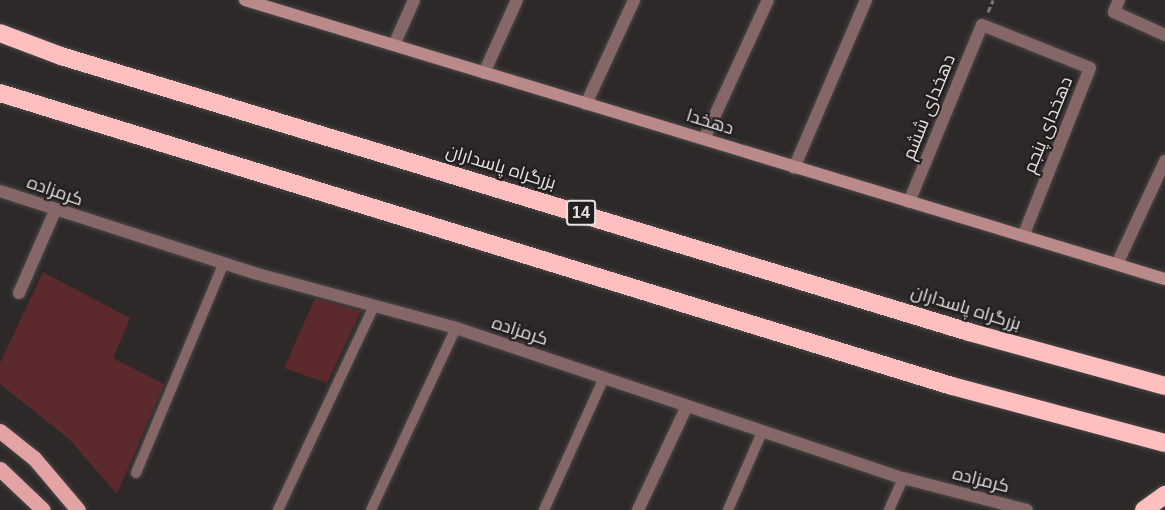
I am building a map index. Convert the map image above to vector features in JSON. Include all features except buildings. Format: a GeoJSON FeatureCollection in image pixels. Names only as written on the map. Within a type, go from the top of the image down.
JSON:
{"type":"FeatureCollection","features":[{"type":"Feature","properties":{"kind":"highway","name":"بزرگراه پاسداران"},"geometry":{"type":"LineString","coordinates":[[0,33],[61,56],[969,332],[1165,386]]}},
{"type":"Feature","properties":{"kind":"highway"},"geometry":{"type":"LineString","coordinates":[[0,93],[952,387],[1165,443]]}},
{"type":"Feature","properties":{"kind":"highway"},"geometry":{"type":"LineString","coordinates":[[1144,510],[1165,495]]}},
{"type":"Feature","properties":{"kind":"main road","name":"دهخدا"},"geometry":{"type":"LineString","coordinates":[[245,0],[278,5],[393,45],[1165,279]]}},
{"type":"Feature","properties":{"kind":"main road"},"geometry":{"type":"LineString","coordinates":[[0,431],[34,458],[78,510]]}},
{"type":"Feature","properties":{"kind":"main road"},"geometry":{"type":"LineString","coordinates":[[0,469],[43,510]]}},
{"type":"Feature","properties":{"kind":"street"},"geometry":{"type":"LineString","coordinates":[[393,45],[414,0]]}},
{"type":"Feature","properties":{"kind":"street"},"geometry":{"type":"LineString","coordinates":[[484,73],[517,0]]}},
{"type":"Feature","properties":{"kind":"street"},"geometry":{"type":"LineString","coordinates":[[586,104],[634,0]]}},
{"type":"Feature","properties":{"kind":"street"},"geometry":{"type":"LineString","coordinates":[[704,139],[768,0]]}},
{"type":"Feature","properties":{"kind":"street"},"geometry":{"type":"LineString","coordinates":[[794,168],[866,0]]}},
{"type":"Feature","properties":{"kind":"street"},"geometry":{"type":"LineString","coordinates":[[1119,0],[1114,12],[1165,34]]}},
{"type":"Feature","properties":{"kind":"street","name":"دهخدای ششم"},"geometry":{"type":"LineString","coordinates":[[909,202],[982,25]]}},
{"type":"Feature","properties":{"kind":"street","name":"دهخدای پنجم"},"geometry":{"type":"LineString","coordinates":[[982,25],[1090,68],[1023,236]]}},
{"type":"Feature","properties":{"kind":"street"},"geometry":{"type":"LineString","coordinates":[[1117,264],[1165,161]]}},
{"type":"Feature","properties":{"kind":"street","name":"کرمزاده"},"geometry":{"type":"LineString","coordinates":[[0,192],[224,263],[456,328],[903,478],[1027,510]]}},
{"type":"Feature","properties":{"kind":"street"},"geometry":{"type":"LineString","coordinates":[[19,293],[55,211]]}},
{"type":"Feature","properties":{"kind":"street"},"geometry":{"type":"LineString","coordinates":[[638,510],[687,406]]}},
{"type":"Feature","properties":{"kind":"lane"},"geometry":{"type":"LineString","coordinates":[[136,473],[224,263]]}},
{"type":"Feature","properties":{"kind":"lane"},"geometry":{"type":"LineString","coordinates":[[278,510],[374,306]]}},
{"type":"Feature","properties":{"kind":"lane"},"geometry":{"type":"LineString","coordinates":[[371,510],[456,328]]}},
{"type":"Feature","properties":{"kind":"lane"},"geometry":{"type":"LineString","coordinates":[[544,510],[604,378]]}},
{"type":"Feature","properties":{"kind":"lane"},"geometry":{"type":"LineString","coordinates":[[728,510],[762,432]]}},
{"type":"Feature","properties":{"kind":"lane"},"geometry":{"type":"LineString","coordinates":[[889,510],[903,478]]}},
{"type":"Feature","properties":{"kind":"shaded area"},"geometry":{"type":"Polygon","coordinates":[[[43,272],[130,318],[113,358],[164,384],[117,494],[69,439],[0,384],[0,363],[43,272]]]}},
{"type":"Feature","properties":{"kind":"shaded area"},"geometry":{"type":"Polygon","coordinates":[[[315,298],[361,311],[327,383],[284,368],[315,298]]]}}]}
